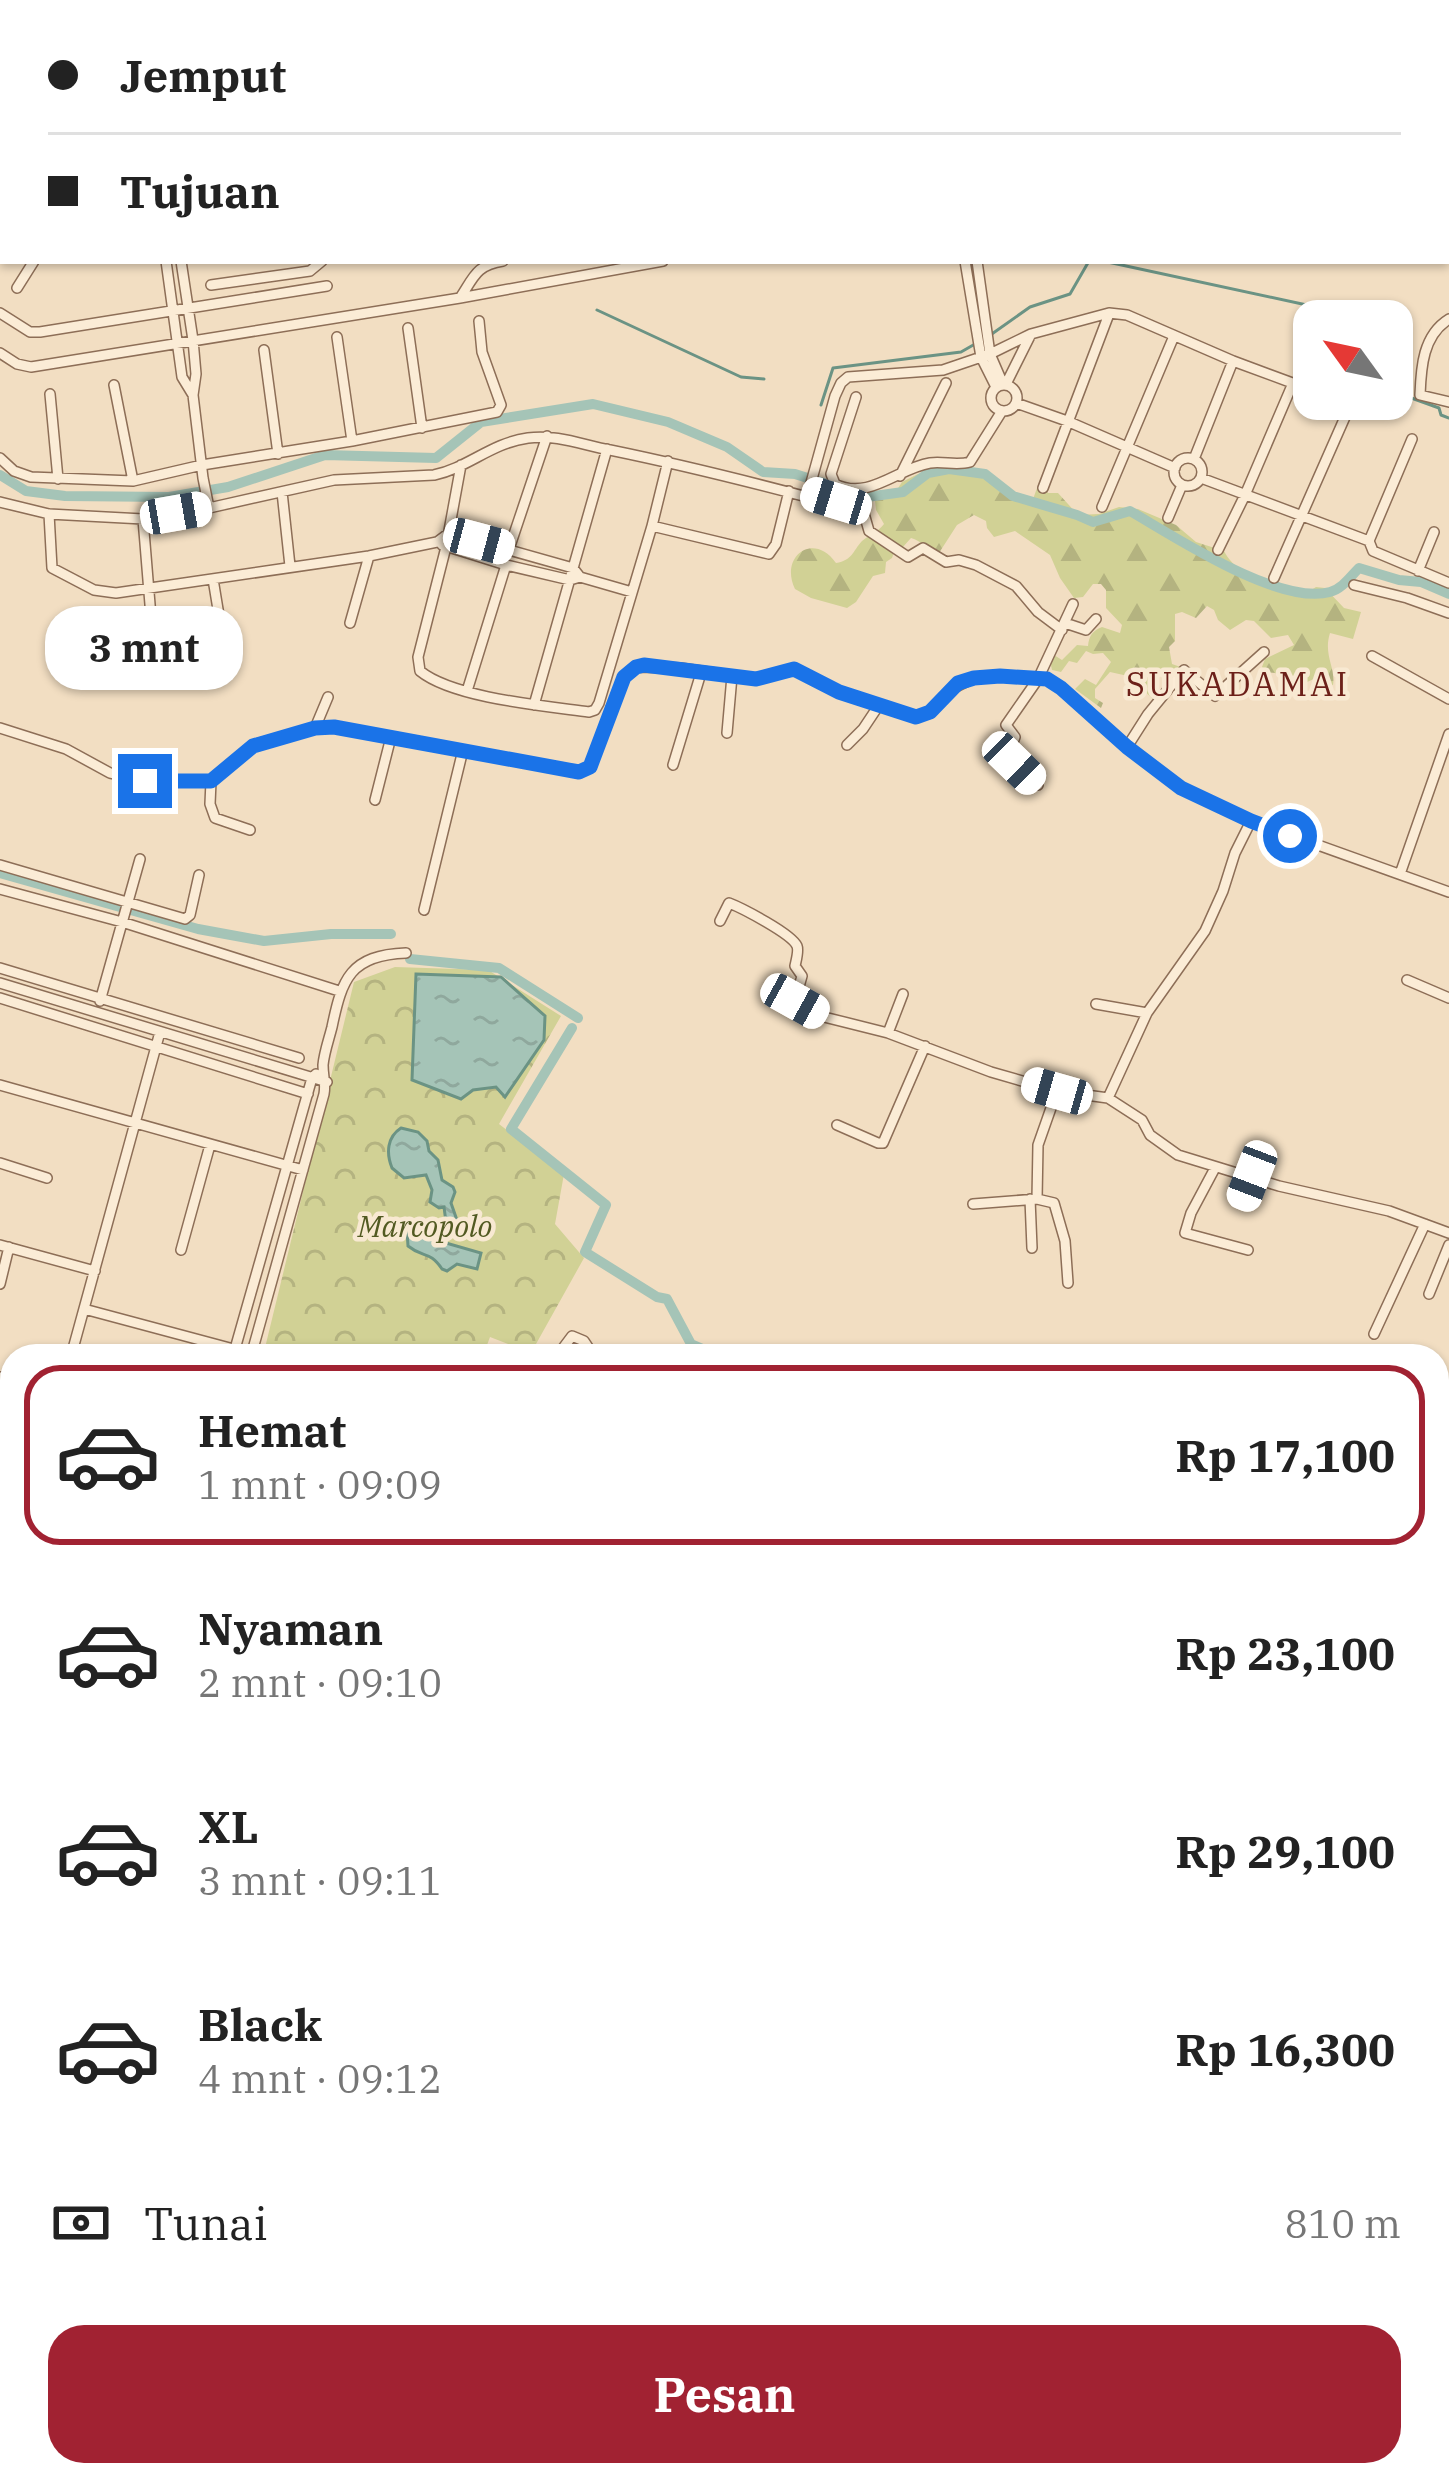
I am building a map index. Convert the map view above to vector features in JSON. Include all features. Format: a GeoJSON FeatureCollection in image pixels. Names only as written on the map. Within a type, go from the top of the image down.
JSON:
{"type":"FeatureCollection","features":[{"type":"Feature","properties":{"kind":"street"},"geometry":{"type":"LineString","coordinates":[[17,288],[32,264]]}},
{"type":"Feature","properties":{"kind":"street"},"geometry":{"type":"LineString","coordinates":[[166,264],[182,377],[193,395]]}},
{"type":"Feature","properties":{"kind":"street"},"geometry":{"type":"LineString","coordinates":[[182,264],[208,504]]}},
{"type":"Feature","properties":{"kind":"street"},"geometry":{"type":"LineString","coordinates":[[211,285],[310,271],[318,264]]}},
{"type":"Feature","properties":{"kind":"street"},"geometry":{"type":"LineString","coordinates":[[460,298],[486,264]]}},
{"type":"Feature","properties":{"kind":"street"},"geometry":{"type":"LineString","coordinates":[[0,352],[31,367],[647,264]]}},
{"type":"Feature","properties":{"kind":"street"},"geometry":{"type":"LineString","coordinates":[[966,264],[985,356],[1002,385],[1016,391],[1016,403],[1002,411],[991,398],[1002,385],[1031,334]]}},
{"type":"Feature","properties":{"kind":"street"},"geometry":{"type":"LineString","coordinates":[[977,264],[985,356]]}},
{"type":"Feature","properties":{"kind":"street"},"geometry":{"type":"LineString","coordinates":[[0,314],[30,332],[40,332],[327,286]]}},
{"type":"Feature","properties":{"kind":"street"},"geometry":{"type":"LineString","coordinates":[[807,494],[835,395],[848,377],[943,370],[1031,334],[1109,313],[1127,315],[1293,383],[1218,550]]}},
{"type":"Feature","properties":{"kind":"street"},"geometry":{"type":"LineString","coordinates":[[1043,488],[1109,313]]}},
{"type":"Feature","properties":{"kind":"street"},"geometry":{"type":"LineString","coordinates":[[1449,319],[1430,339],[1420,389],[1449,402]]}},
{"type":"Feature","properties":{"kind":"street"},"geometry":{"type":"LineString","coordinates":[[0,458],[22,475],[133,481],[202,464],[497,412],[479,321]]}},
{"type":"Feature","properties":{"kind":"street"},"geometry":{"type":"LineString","coordinates":[[408,328],[422,428]]}},
{"type":"Feature","properties":{"kind":"street"},"geometry":{"type":"LineString","coordinates":[[1102,507],[1174,336]]}},
{"type":"Feature","properties":{"kind":"street"},"geometry":{"type":"LineString","coordinates":[[337,337],[352,441]]}},
{"type":"Feature","properties":{"kind":"street"},"geometry":{"type":"LineString","coordinates":[[264,350],[278,454]]}},
{"type":"Feature","properties":{"kind":"street"},"geometry":{"type":"LineString","coordinates":[[1194,459],[1233,361]]}},
{"type":"Feature","properties":{"kind":"street"},"geometry":{"type":"LineString","coordinates":[[900,476],[946,383]]}},
{"type":"Feature","properties":{"kind":"street"},"geometry":{"type":"LineString","coordinates":[[114,385],[133,481]]}},
{"type":"Feature","properties":{"kind":"street"},"geometry":{"type":"LineString","coordinates":[[50,394],[58,479]]}},
{"type":"Feature","properties":{"kind":"street"},"geometry":{"type":"LineString","coordinates":[[856,398],[831,474],[845,489],[867,488],[926,464],[970,463],[1002,411]]}},
{"type":"Feature","properties":{"kind":"street"},"geometry":{"type":"LineString","coordinates":[[1016,403],[1175,467]]}},
{"type":"Feature","properties":{"kind":"street"},"geometry":{"type":"LineString","coordinates":[[1274,578],[1344,420]]}},
{"type":"Feature","properties":{"kind":"street"},"geometry":{"type":"LineString","coordinates":[[508,549],[547,436]]}},
{"type":"Feature","properties":{"kind":"street"},"geometry":{"type":"LineString","coordinates":[[0,502],[49,514],[143,519],[334,480],[434,475],[461,466],[491,447],[547,436],[863,510],[869,531],[908,557],[923,548],[946,562],[976,565],[1016,586],[1038,612],[1064,626],[1086,630],[1096,619]]}},
{"type":"Feature","properties":{"kind":"street"},"geometry":{"type":"LineString","coordinates":[[1412,440],[1370,541],[1373,550],[1449,583]]}},
{"type":"Feature","properties":{"kind":"street"},"geometry":{"type":"LineString","coordinates":[[534,705],[607,449]]}},
{"type":"Feature","properties":{"kind":"street"},"geometry":{"type":"LineString","coordinates":[[1194,459],[1201,466],[1201,478],[1194,485],[1182,485],[1175,467],[1180,460],[1194,459]]}},
{"type":"Feature","properties":{"kind":"street"},"geometry":{"type":"LineString","coordinates":[[461,466],[418,665],[424,676],[467,691],[589,712],[599,703],[668,461]]}},
{"type":"Feature","properties":{"kind":"street"},"geometry":{"type":"LineString","coordinates":[[1201,478],[1370,541]]}},
{"type":"Feature","properties":{"kind":"street"},"geometry":{"type":"LineString","coordinates":[[1168,518],[1182,485]]}},
{"type":"Feature","properties":{"kind":"street"},"geometry":{"type":"LineString","coordinates":[[652,526],[769,554],[776,544],[789,491]]}},
{"type":"Feature","properties":{"kind":"street"},"geometry":{"type":"LineString","coordinates":[[282,492],[290,566]]}},
{"type":"Feature","properties":{"kind":"street"},"geometry":{"type":"LineString","coordinates":[[807,494],[826,502]]}},
{"type":"Feature","properties":{"kind":"street"},"geometry":{"type":"LineString","coordinates":[[49,514],[50,562],[56,573],[105,593],[442,544],[506,565],[574,575]]}},
{"type":"Feature","properties":{"kind":"street"},"geometry":{"type":"LineString","coordinates":[[143,519],[153,640]]}},
{"type":"Feature","properties":{"kind":"street"},"geometry":{"type":"LineString","coordinates":[[1418,571],[1434,532]]}},
{"type":"Feature","properties":{"kind":"street"},"geometry":{"type":"LineString","coordinates":[[449,533],[632,592]]}},
{"type":"Feature","properties":{"kind":"street"},"geometry":{"type":"LineString","coordinates":[[350,623],[369,556]]}},
{"type":"Feature","properties":{"kind":"street"},"geometry":{"type":"LineString","coordinates":[[467,691],[506,565]]}},
{"type":"Feature","properties":{"kind":"street"},"geometry":{"type":"LineString","coordinates":[[213,579],[225,652]]}},
{"type":"Feature","properties":{"kind":"street"},"geometry":{"type":"LineString","coordinates":[[1354,585],[1449,613]]}},
{"type":"Feature","properties":{"kind":"street"},"geometry":{"type":"LineString","coordinates":[[1038,785],[1010,760],[1015,737],[1005,727],[1038,679],[1073,604]]}},
{"type":"Feature","properties":{"kind":"street"},"geometry":{"type":"LineString","coordinates":[[1127,747],[1184,670],[1215,696],[1264,652]]}},
{"type":"Feature","properties":{"kind":"street"},"geometry":{"type":"LineString","coordinates":[[1372,656],[1449,699]]}},
{"type":"Feature","properties":{"kind":"street"},"geometry":{"type":"LineString","coordinates":[[0,728],[66,748],[119,776],[145,781],[211,781],[247,748],[334,727],[579,772],[592,761],[624,677],[644,665],[763,679],[794,669],[839,692],[916,717],[924,716],[958,683],[974,678],[1047,679],[1181,788],[1251,821],[1448,890]]}},
{"type":"Feature","properties":{"kind":"street"},"geometry":{"type":"LineString","coordinates":[[673,765],[701,673]]}},
{"type":"Feature","properties":{"kind":"street"},"geometry":{"type":"LineString","coordinates":[[727,733],[732,676]]}},
{"type":"Feature","properties":{"kind":"street"},"geometry":{"type":"LineString","coordinates":[[315,728],[328,698]]}},
{"type":"Feature","properties":{"kind":"street"},"geometry":{"type":"LineString","coordinates":[[847,745],[879,705]]}},
{"type":"Feature","properties":{"kind":"street"},"geometry":{"type":"LineString","coordinates":[[1400,874],[1449,734]]}},
{"type":"Feature","properties":{"kind":"street"},"geometry":{"type":"LineString","coordinates":[[377,800],[394,738]]}},
{"type":"Feature","properties":{"kind":"street"},"geometry":{"type":"LineString","coordinates":[[424,910],[463,750]]}},
{"type":"Feature","properties":{"kind":"street"},"geometry":{"type":"LineString","coordinates":[[211,781],[209,804],[215,818],[250,830]]}},
{"type":"Feature","properties":{"kind":"street"},"geometry":{"type":"LineString","coordinates":[[1108,1098],[1147,1013],[1205,931],[1251,821]]}},
{"type":"Feature","properties":{"kind":"street"},"geometry":{"type":"LineString","coordinates":[[97,1012],[140,859]]}},
{"type":"Feature","properties":{"kind":"street"},"geometry":{"type":"LineString","coordinates":[[0,865],[339,992]]}},
{"type":"Feature","properties":{"kind":"street"},"geometry":{"type":"LineString","coordinates":[[0,889],[188,918],[199,875]]}},
{"type":"Feature","properties":{"kind":"street"},"geometry":{"type":"LineString","coordinates":[[720,921],[729,903],[759,916],[797,946],[795,966],[802,978],[795,1001],[824,1017],[888,1033],[1057,1091],[1108,1098],[1142,1120],[1150,1135],[1178,1156],[1389,1211],[1449,1233]]}},
{"type":"Feature","properties":{"kind":"street"},"geometry":{"type":"LineString","coordinates":[[254,1344],[326,1082],[323,1066],[339,992],[344,980],[360,966],[382,956],[406,953]]}},
{"type":"Feature","properties":{"kind":"street"},"geometry":{"type":"LineString","coordinates":[[0,968],[299,1058]]}},
{"type":"Feature","properties":{"kind":"street"},"geometry":{"type":"LineString","coordinates":[[1407,980],[1449,998]]}},
{"type":"Feature","properties":{"kind":"street"},"geometry":{"type":"LineString","coordinates":[[0,982],[326,1082]]}},
{"type":"Feature","properties":{"kind":"street"},"geometry":{"type":"LineString","coordinates":[[888,1033],[903,994]]}},
{"type":"Feature","properties":{"kind":"street"},"geometry":{"type":"LineString","coordinates":[[0,998],[308,1094]]}},
{"type":"Feature","properties":{"kind":"street"},"geometry":{"type":"LineString","coordinates":[[1096,1004],[1147,1013]]}},
{"type":"Feature","properties":{"kind":"street"},"geometry":{"type":"LineString","coordinates":[[75,1344],[160,1032]]}},
{"type":"Feature","properties":{"kind":"street"},"geometry":{"type":"LineString","coordinates":[[837,1125],[883,1143],[925,1046]]}},
{"type":"Feature","properties":{"kind":"street"},"geometry":{"type":"LineString","coordinates":[[237,1344],[312,1078],[323,1066]]}},
{"type":"Feature","properties":{"kind":"street"},"geometry":{"type":"LineString","coordinates":[[0,1085],[303,1170]]}},
{"type":"Feature","properties":{"kind":"street"},"geometry":{"type":"LineString","coordinates":[[1032,1248],[1038,1145],[1057,1091]]}},
{"type":"Feature","properties":{"kind":"street"},"geometry":{"type":"LineString","coordinates":[[181,1250],[210,1145]]}},
{"type":"Feature","properties":{"kind":"street"},"geometry":{"type":"LineString","coordinates":[[0,1163],[47,1178]]}},
{"type":"Feature","properties":{"kind":"street"},"geometry":{"type":"LineString","coordinates":[[1215,1168],[1184,1233],[1248,1250]]}},
{"type":"Feature","properties":{"kind":"street"},"geometry":{"type":"LineString","coordinates":[[1242,1203],[1252,1176]]}},
{"type":"Feature","properties":{"kind":"street"},"geometry":{"type":"LineString","coordinates":[[973,1204],[1034,1199],[1054,1203],[1065,1241],[1067,1283]]}},
{"type":"Feature","properties":{"kind":"street"},"geometry":{"type":"LineString","coordinates":[[1374,1334],[1425,1224]]}},
{"type":"Feature","properties":{"kind":"street"},"geometry":{"type":"LineString","coordinates":[[1429,1294],[1449,1245]]}},
{"type":"Feature","properties":{"kind":"street"},"geometry":{"type":"LineString","coordinates":[[0,1284],[4,1246],[95,1270]]}},
{"type":"Feature","properties":{"kind":"street"},"geometry":{"type":"LineString","coordinates":[[85,1309],[204,1344]]}},
{"type":"Feature","properties":{"kind":"green space"},"geometry":{"type":"Polygon","coordinates":[[[967,468],[993,477],[1003,493],[1024,502],[1033,499],[1040,480],[1048,493],[1058,493],[1078,515],[1119,507],[1138,509],[1176,525],[1196,542],[1224,551],[1247,574],[1277,581],[1300,597],[1316,587],[1325,588],[1344,608],[1361,612],[1353,639],[1330,633],[1333,685],[1320,689],[1314,679],[1290,681],[1266,672],[1262,667],[1265,659],[1294,645],[1288,635],[1271,638],[1254,621],[1246,620],[1230,630],[1207,606],[1196,618],[1175,614],[1175,641],[1169,647],[1172,664],[1189,670],[1197,681],[1195,688],[1171,682],[1161,671],[1152,680],[1154,700],[1128,676],[1110,672],[1095,689],[1101,708],[1075,689],[1085,679],[1096,685],[1111,662],[1103,653],[1086,651],[1061,672],[1052,670],[1050,661],[1054,655],[1062,660],[1077,645],[1088,646],[1092,634],[1102,627],[1120,633],[1122,625],[1106,608],[1106,590],[1093,584],[1083,597],[1074,598],[1050,555],[1015,531],[994,537],[986,521],[974,515],[957,525],[939,553],[911,538],[895,549],[885,573],[873,576],[847,608],[795,589],[792,567],[801,552],[818,549],[836,563],[846,560],[884,524],[875,501],[893,496],[902,482],[918,474],[967,468]]]}},
{"type":"Feature","properties":{"kind":"green space","name":"Marcopolo"},"geometry":{"type":"Polygon","coordinates":[[[395,967],[488,970],[561,1016],[499,1124],[564,1174],[555,1224],[584,1258],[536,1344],[508,1344],[490,1337],[487,1344],[266,1344],[354,982],[395,967]]]}},
{"type":"Feature","properties":{"kind":"water"},"geometry":{"type":"Polygon","coordinates":[[[416,974],[501,977],[545,1016],[544,1040],[505,1097],[496,1087],[473,1090],[461,1099],[412,1080],[416,974]]]}},
{"type":"Feature","properties":{"kind":"water"},"geometry":{"type":"Polygon","coordinates":[[[401,1128],[418,1132],[427,1141],[442,1180],[455,1192],[451,1203],[459,1226],[446,1222],[444,1207],[430,1202],[432,1190],[426,1175],[404,1178],[392,1168],[389,1146],[401,1128]]]}},
{"type":"Feature","properties":{"kind":"water"},"geometry":{"type":"Polygon","coordinates":[[[419,1222],[432,1228],[439,1241],[481,1253],[477,1269],[457,1264],[447,1271],[408,1246],[407,1231],[419,1222]]]}},
{"type":"Feature","properties":{"kind":"waterway"},"geometry":{"type":"LineString","coordinates":[[989,336],[1030,307],[1070,294],[1087,264]]}},
{"type":"Feature","properties":{"kind":"waterway"},"geometry":{"type":"LineString","coordinates":[[1117,264],[1293,302]]}},
{"type":"Feature","properties":{"kind":"waterway"},"geometry":{"type":"LineString","coordinates":[[597,310],[741,377],[764,379]]}},
{"type":"Feature","properties":{"kind":"waterway"},"geometry":{"type":"LineString","coordinates":[[821,405],[833,368],[961,352],[975,344]]}},
{"type":"Feature","properties":{"kind":"waterway"},"geometry":{"type":"LineString","coordinates":[[1413,399],[1439,408],[1449,418]]}},
{"type":"Feature","properties":{"kind":"waterway"},"geometry":{"type":"LineString","coordinates":[[0,475],[26,491],[169,497],[228,487],[325,455],[436,458],[481,422],[593,404],[668,422],[727,447],[763,472],[795,474],[867,497],[903,492],[928,473],[949,469],[985,474],[1013,496],[1093,522],[1130,511],[1200,552],[1284,589],[1330,592],[1359,568],[1421,582],[1449,594]]}},
{"type":"Feature","properties":{"kind":"waterway"},"geometry":{"type":"LineString","coordinates":[[0,873],[198,929],[264,941],[391,934]]}},
{"type":"Feature","properties":{"kind":"waterway"},"geometry":{"type":"LineString","coordinates":[[410,959],[499,968],[578,1018]]}},
{"type":"Feature","properties":{"kind":"waterway"},"geometry":{"type":"LineString","coordinates":[[572,1028],[511,1129],[606,1205],[585,1252],[667,1299],[691,1344]]}},
{"type":"Feature","properties":{"kind":"district","name":"SUKADAMAI"},"geometry":{"type":"Point","coordinates":[1238,684]}},
{"type":"Feature","properties":{"kind":"route"},"geometry":{"type":"LineString","coordinates":[[145,781],[211,781],[247,748],[334,727],[579,772],[590,767],[624,677],[644,665],[756,679],[794,669],[839,692],[916,717],[930,712],[958,683],[1000,676],[1047,679],[1181,788],[1290,836]]}}]}
